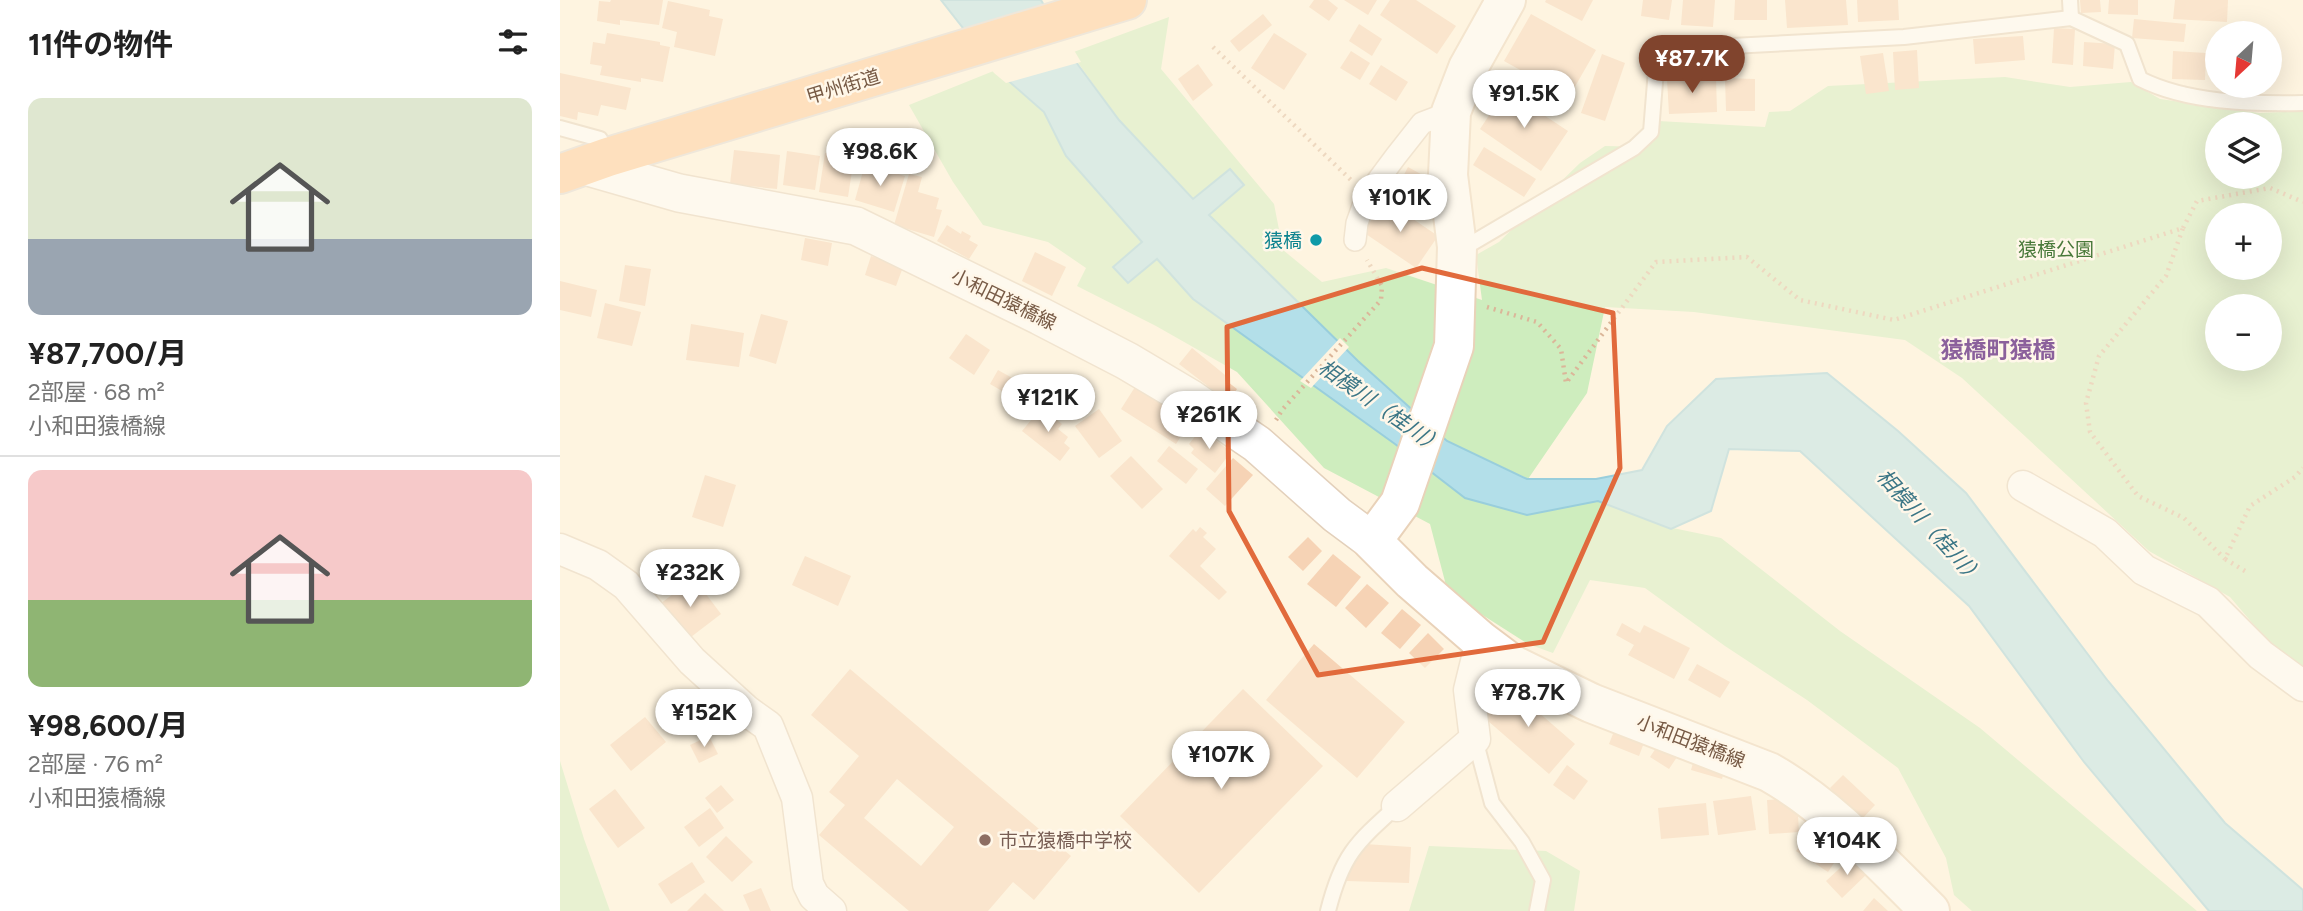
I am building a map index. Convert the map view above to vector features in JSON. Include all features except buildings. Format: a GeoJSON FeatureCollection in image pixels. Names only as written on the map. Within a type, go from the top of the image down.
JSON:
{"type":"FeatureCollection","features":[{"type":"Feature","properties":{"kind":"highway","name":"甲州街道"},"geometry":{"type":"LineString","coordinates":[[584,166],[1128,0]]}},
{"type":"Feature","properties":{"kind":"main road"},"geometry":{"type":"LineString","coordinates":[[1372,541],[1400,503],[1454,346],[1457,247],[1448,176],[1451,112],[1468,68],[1506,0]]}},
{"type":"Feature","properties":{"kind":"main road","name":"小和田猿橋線"},"geometry":{"type":"LineString","coordinates":[[1372,541],[1412,581],[1513,665],[1591,703],[1769,772],[1793,785],[1856,839],[1930,911]]}},
{"type":"Feature","properties":{"kind":"street"},"geometry":{"type":"LineString","coordinates":[[1355,240],[1357,223],[1367,195],[1422,123],[1451,112]]}},
{"type":"Feature","properties":{"kind":"street","name":"小和田猿橋線"},"geometry":{"type":"LineString","coordinates":[[584,166],[679,193],[856,226],[1040,316],[1127,361],[1191,399],[1258,444],[1372,541]]}},
{"type":"Feature","properties":{"kind":"street"},"geometry":{"type":"LineString","coordinates":[[2023,486],[2105,533],[2144,570],[2208,602],[2261,655],[2303,686]]}},
{"type":"Feature","properties":{"kind":"street"},"geometry":{"type":"LineString","coordinates":[[560,549],[598,565],[626,585],[692,661],[747,711],[768,726],[797,798],[808,884],[814,897],[831,911]]}},
{"type":"Feature","properties":{"kind":"street"},"geometry":{"type":"LineString","coordinates":[[1397,806],[1475,739],[1469,690],[1481,641]]}},
{"type":"Feature","properties":{"kind":"lane"},"geometry":{"type":"LineString","coordinates":[[2070,0],[2071,18]]}},
{"type":"Feature","properties":{"kind":"lane"},"geometry":{"type":"LineString","coordinates":[[1457,247],[1474,242],[1634,148],[1651,132],[1656,70],[1662,58],[1674,49],[1904,37],[2071,18],[2127,44],[2140,79],[2160,89],[2245,104],[2303,103]]}},
{"type":"Feature","properties":{"kind":"lane"},"geometry":{"type":"LineString","coordinates":[[560,128],[600,139],[584,166]]}},
{"type":"Feature","properties":{"kind":"lane"},"geometry":{"type":"LineString","coordinates":[[1475,739],[1492,803],[1522,842],[1543,880],[1537,911]]}},
{"type":"Feature","properties":{"kind":"lane"},"geometry":{"type":"LineString","coordinates":[[1328,911],[1344,862],[1360,840],[1397,806]]}},
{"type":"Feature","properties":{"kind":"path"},"geometry":{"type":"LineString","coordinates":[[1213,47],[1367,195]]}},
{"type":"Feature","properties":{"kind":"path"},"geometry":{"type":"LineString","coordinates":[[2245,571],[2225,559],[2184,518],[2138,496],[2090,432],[2086,403],[2099,356],[2166,276],[2183,228],[2197,201],[2270,188],[2303,202]]}},
{"type":"Feature","properties":{"kind":"path"},"geometry":{"type":"LineString","coordinates":[[1485,307],[1537,322],[1561,349],[1566,383],[1656,262],[1747,257],[1800,300],[1894,320],[2183,228]]}},
{"type":"Feature","properties":{"kind":"path"},"geometry":{"type":"LineString","coordinates":[[1282,410],[1381,300],[1382,286],[1355,240]]}},
{"type":"Feature","properties":{"kind":"path"},"geometry":{"type":"LineString","coordinates":[[2225,559],[2250,506],[2295,477],[2303,468]]}},
{"type":"Feature","properties":{"kind":"highlighted area"},"geometry":{"type":"Polygon","coordinates":[[[1422,268],[1613,313],[1620,468],[1543,642],[1318,675],[1229,511],[1227,327],[1422,268]]]}},
{"type":"Feature","properties":{"kind":"green space","name":"猿橋公園"},"geometry":{"type":"Polygon","coordinates":[[[1169,17],[1161,69],[1274,204],[1283,250],[1322,282],[1386,268],[1482,300],[1476,255],[1499,242],[1580,163],[1605,146],[1648,147],[1658,121],[1765,127],[1769,112],[1790,111],[1828,86],[2005,77],[2070,87],[2131,82],[2160,99],[2252,112],[2205,112],[2205,189],[2282,189],[2281,112],[2303,111],[2303,671],[2272,646],[2230,597],[2149,551],[1962,378],[1905,340],[1694,312],[1605,307],[1587,393],[1528,479],[1447,441],[1358,361],[1195,202],[1119,120],[1071,53],[1169,17]]]}},
{"type":"Feature","properties":{"kind":"green space"},"geometry":{"type":"Polygon","coordinates":[[[996,70],[1044,112],[1066,156],[1395,444],[1465,498],[1527,515],[1598,501],[1663,526],[1721,538],[1840,631],[1980,728],[2197,911],[1972,911],[1954,895],[1946,858],[1898,768],[1807,700],[1725,646],[1645,588],[1590,580],[1553,653],[1528,644],[1448,593],[1430,524],[1324,468],[1237,372],[1156,326],[1077,286],[1086,268],[1048,242],[983,225],[953,182],[909,105],[996,70]]]}},
{"type":"Feature","properties":{"kind":"green space"},"geometry":{"type":"Polygon","coordinates":[[[560,761],[584,839],[610,911],[560,911],[560,761]]]}},
{"type":"Feature","properties":{"kind":"green space"},"geometry":{"type":"Polygon","coordinates":[[[1429,846],[1546,851],[1580,871],[1574,911],[1409,911],[1429,846]]]}},
{"type":"Feature","properties":{"kind":"water","name":"相模川（桂川）"},"geometry":{"type":"Polygon","coordinates":[[[941,0],[1041,0],[1076,62],[1119,120],[1193,199],[1230,169],[1244,185],[1209,215],[1358,361],[1447,441],[1527,479],[1596,479],[1642,470],[1667,426],[1716,379],[1827,373],[1898,431],[1966,493],[2108,681],[2225,823],[2303,890],[2303,911],[2209,911],[2084,762],[1969,606],[1800,451],[1729,449],[1711,511],[1671,529],[1598,501],[1527,515],[1465,498],[1395,444],[1193,299],[1157,259],[1128,283],[1113,267],[1142,242],[1066,156],[1044,112],[996,70],[941,0]]]}},
{"type":"Feature","properties":{"kind":"pier"},"geometry":{"type":"Polygon","coordinates":[[[1051,11],[1081,62],[1006,83],[994,73],[966,38],[1051,11]]]}},
{"type":"Feature","properties":{"kind":"pier"},"geometry":{"type":"Polygon","coordinates":[[[1340,338],[1349,347],[1311,388],[1300,381],[1340,338]]]}},
{"type":"Feature","properties":{"kind":"place","name":"猿橋"},"geometry":{"type":"Point","coordinates":[1316,240]}},
{"type":"Feature","properties":{"kind":"place","name":"市立猿橋中学校"},"geometry":{"type":"Point","coordinates":[985,840]}},
{"type":"Feature","properties":{"kind":"district","name":"猿橋町猿橋"},"geometry":{"type":"Point","coordinates":[1998,350]}}]}
